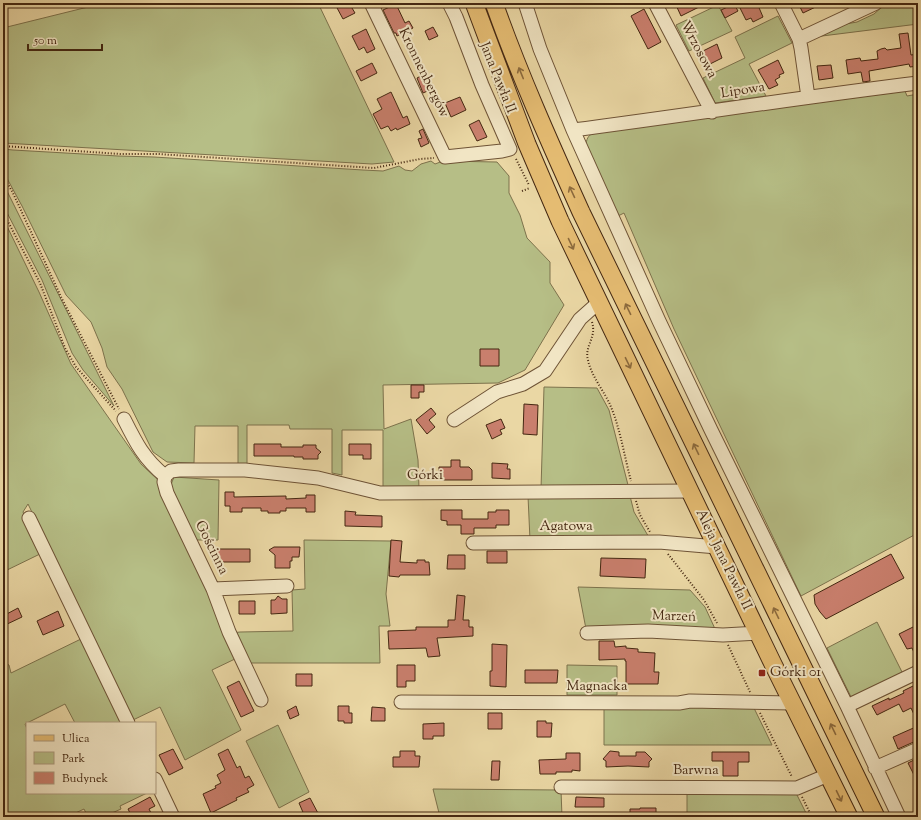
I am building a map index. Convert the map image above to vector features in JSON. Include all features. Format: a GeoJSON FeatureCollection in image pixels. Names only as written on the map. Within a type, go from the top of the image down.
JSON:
{"type":"FeatureCollection","features":[{"type":"Feature","properties":{"kind":"main road","name":"Aleja Jana Pawła II"},"geometry":{"type":"LineString","coordinates":[[474,3],[527,144],[560,221],[594,307],[690,491],[849,817]]}},
{"type":"Feature","properties":{"kind":"main road","name":"Aleja Jana Pawła II"},"geometry":{"type":"LineString","coordinates":[[494,3],[548,140],[581,212],[876,817]]}},
{"type":"Feature","properties":{"kind":"street","name":"Kronnenbergów"},"geometry":{"type":"LineString","coordinates":[[371,3],[445,157]]}},
{"type":"Feature","properties":{"kind":"street","name":"Jana Pawła II"},"geometry":{"type":"LineString","coordinates":[[449,3],[510,149]]}},
{"type":"Feature","properties":{"kind":"street"},"geometry":{"type":"LineString","coordinates":[[525,3],[540,50],[573,130],[659,321],[847,706],[899,817]]}},
{"type":"Feature","properties":{"kind":"street","name":"Wrzosowa"},"geometry":{"type":"LineString","coordinates":[[655,3],[712,112]]}},
{"type":"Feature","properties":{"kind":"street"},"geometry":{"type":"LineString","coordinates":[[781,3],[799,39],[808,97]]}},
{"type":"Feature","properties":{"kind":"street"},"geometry":{"type":"LineString","coordinates":[[799,39],[876,3]]}},
{"type":"Feature","properties":{"kind":"street","name":"Lipowa"},"geometry":{"type":"LineString","coordinates":[[573,130],[712,112],[918,82]]}},
{"type":"Feature","properties":{"kind":"street"},"geometry":{"type":"LineString","coordinates":[[445,157],[510,149]]}},
{"type":"Feature","properties":{"kind":"street"},"geometry":{"type":"LineString","coordinates":[[454,420],[497,392],[523,384],[544,371],[572,329],[580,319],[594,307]]}},
{"type":"Feature","properties":{"kind":"street"},"geometry":{"type":"LineString","coordinates":[[124,419],[144,456],[165,476]]}},
{"type":"Feature","properties":{"kind":"street","name":"Górki"},"geometry":{"type":"LineString","coordinates":[[165,476],[171,471],[179,470],[245,470],[318,478],[380,493],[690,491]]}},
{"type":"Feature","properties":{"kind":"street","name":"Gościnna"},"geometry":{"type":"LineString","coordinates":[[165,476],[164,482],[167,493],[213,589],[228,632],[261,700]]}},
{"type":"Feature","properties":{"kind":"street"},"geometry":{"type":"LineString","coordinates":[[29,518],[128,722]]}},
{"type":"Feature","properties":{"kind":"street","name":"Agatowa"},"geometry":{"type":"LineString","coordinates":[[473,543],[659,542],[717,547]]}},
{"type":"Feature","properties":{"kind":"street"},"geometry":{"type":"LineString","coordinates":[[213,589],[287,586]]}},
{"type":"Feature","properties":{"kind":"street","name":"Marzeń"},"geometry":{"type":"LineString","coordinates":[[587,633],[648,631],[722,634],[759,633]]}},
{"type":"Feature","properties":{"kind":"street"},"geometry":{"type":"LineString","coordinates":[[847,706],[918,672]]}},
{"type":"Feature","properties":{"kind":"street","name":"Magnacka"},"geometry":{"type":"LineString","coordinates":[[401,702],[793,703]]}},
{"type":"Feature","properties":{"kind":"street"},"geometry":{"type":"LineString","coordinates":[[875,768],[918,749]]}},
{"type":"Feature","properties":{"kind":"street","name":"Barwna"},"geometry":{"type":"LineString","coordinates":[[561,787],[797,788],[828,775]]}},
{"type":"Feature","properties":{"kind":"street"},"geometry":{"type":"LineString","coordinates":[[156,781],[173,817]]}},
{"type":"Feature","properties":{"kind":"path"},"geometry":{"type":"LineString","coordinates":[[3,146],[374,168],[420,159],[445,157]]}},
{"type":"Feature","properties":{"kind":"path"},"geometry":{"type":"LineString","coordinates":[[510,149],[530,188],[522,192]]}},
{"type":"Feature","properties":{"kind":"path"},"geometry":{"type":"LineString","coordinates":[[3,175],[13,193],[62,299],[124,419]]}},
{"type":"Feature","properties":{"kind":"path"},"geometry":{"type":"LineString","coordinates":[[3,212],[40,283],[66,348],[76,367],[124,419]]}},
{"type":"Feature","properties":{"kind":"path"},"geometry":{"type":"LineString","coordinates":[[594,307],[594,329],[588,349],[588,360],[614,414],[640,515],[711,611],[753,697]]}},
{"type":"Feature","properties":{"kind":"path"},"geometry":{"type":"LineString","coordinates":[[761,713],[812,817]]}},
{"type":"Feature","properties":{"kind":"green space"},"geometry":{"type":"Polygon","coordinates":[[[91,3],[318,3],[394,162],[372,164],[3,143],[3,28],[92,6],[91,3]]]}},
{"type":"Feature","properties":{"kind":"green space"},"geometry":{"type":"Polygon","coordinates":[[[882,3],[918,3],[918,24],[806,38],[840,25],[857,22],[874,14],[883,6],[882,3]]]}},
{"type":"Feature","properties":{"kind":"green space"},"geometry":{"type":"Polygon","coordinates":[[[718,5],[732,31],[689,51],[676,25],[718,5]]]}},
{"type":"Feature","properties":{"kind":"green space"},"geometry":{"type":"Polygon","coordinates":[[[778,16],[792,43],[749,64],[766,96],[715,103],[703,78],[745,58],[735,37],[778,16]]]}},
{"type":"Feature","properties":{"kind":"green space"},"geometry":{"type":"Polygon","coordinates":[[[905,91],[907,96],[918,94],[918,533],[801,596],[674,329],[624,213],[618,216],[586,142],[589,136],[595,132],[905,91]]]}},
{"type":"Feature","properties":{"kind":"green space"},"geometry":{"type":"Polygon","coordinates":[[[3,149],[383,171],[399,166],[405,170],[412,171],[421,164],[431,161],[435,164],[443,161],[497,162],[509,176],[509,193],[520,215],[527,238],[550,262],[550,283],[564,305],[525,370],[498,383],[383,385],[384,429],[411,419],[418,460],[419,489],[383,489],[383,430],[342,430],[342,475],[332,473],[332,429],[290,429],[289,425],[247,425],[247,466],[238,466],[238,426],[195,426],[194,463],[167,462],[153,452],[122,389],[107,367],[102,348],[91,322],[66,295],[3,171],[3,149]]]}},
{"type":"Feature","properties":{"kind":"green space"},"geometry":{"type":"Polygon","coordinates":[[[3,183],[114,406],[83,370],[72,353],[42,280],[3,205],[3,183]]]}},
{"type":"Feature","properties":{"kind":"green space"},"geometry":{"type":"Polygon","coordinates":[[[3,218],[39,292],[71,364],[141,464],[158,480],[237,658],[212,670],[241,730],[185,760],[160,707],[133,720],[28,504],[23,512],[42,553],[3,572],[3,218]]]}},
{"type":"Feature","properties":{"kind":"green space"},"geometry":{"type":"Polygon","coordinates":[[[544,387],[597,388],[609,410],[629,489],[541,489],[544,387]]]}},
{"type":"Feature","properties":{"kind":"green space"},"geometry":{"type":"Polygon","coordinates":[[[174,477],[219,480],[218,540],[196,540],[170,487],[174,477]]]}},
{"type":"Feature","properties":{"kind":"green space"},"geometry":{"type":"Polygon","coordinates":[[[528,496],[630,496],[634,512],[650,539],[530,540],[528,496]]]}},
{"type":"Feature","properties":{"kind":"green space"},"geometry":{"type":"Polygon","coordinates":[[[304,540],[391,541],[386,594],[390,626],[379,626],[380,663],[247,663],[231,633],[293,631],[292,590],[305,589],[304,540]]]}},
{"type":"Feature","properties":{"kind":"green space"},"geometry":{"type":"Polygon","coordinates":[[[578,587],[690,590],[705,607],[716,631],[586,629],[578,587]]]}},
{"type":"Feature","properties":{"kind":"green space"},"geometry":{"type":"Polygon","coordinates":[[[877,622],[904,676],[852,699],[827,648],[877,622]]]}},
{"type":"Feature","properties":{"kind":"green space"},"geometry":{"type":"Polygon","coordinates":[[[83,638],[123,722],[74,722],[65,704],[29,722],[26,722],[26,794],[145,794],[120,806],[121,809],[103,817],[88,817],[84,809],[67,817],[3,817],[3,662],[9,665],[11,673],[83,638]]]}},
{"type":"Feature","properties":{"kind":"green space"},"geometry":{"type":"Polygon","coordinates":[[[567,665],[617,666],[617,695],[567,695],[567,665]]]}},
{"type":"Feature","properties":{"kind":"green space"},"geometry":{"type":"Polygon","coordinates":[[[604,705],[753,706],[772,745],[604,745],[604,705]]]}},
{"type":"Feature","properties":{"kind":"green space"},"geometry":{"type":"Polygon","coordinates":[[[278,725],[309,792],[279,808],[246,741],[278,725]]]}},
{"type":"Feature","properties":{"kind":"green space"},"geometry":{"type":"Polygon","coordinates":[[[433,789],[561,790],[562,817],[440,817],[433,789]]]}},
{"type":"Feature","properties":{"kind":"green space"},"geometry":{"type":"Polygon","coordinates":[[[687,790],[795,791],[808,817],[687,817],[687,790]]]}},
{"type":"Feature","properties":{"kind":"building"},"geometry":{"type":"Polygon","coordinates":[[[342,3],[349,3],[355,13],[343,19],[336,6],[342,3]]]}},
{"type":"Feature","properties":{"kind":"building"},"geometry":{"type":"Polygon","coordinates":[[[675,3],[707,3],[681,16],[675,3]]]}},
{"type":"Feature","properties":{"kind":"building"},"geometry":{"type":"Polygon","coordinates":[[[751,3],[757,3],[763,17],[753,22],[751,18],[746,20],[740,8],[751,3]]]}},
{"type":"Feature","properties":{"kind":"building"},"geometry":{"type":"Polygon","coordinates":[[[798,3],[824,3],[803,13],[798,3]]]}},
{"type":"Feature","properties":{"kind":"building"},"geometry":{"type":"Polygon","coordinates":[[[396,4],[405,23],[409,21],[413,28],[397,36],[396,33],[394,33],[383,10],[396,4]]]}},
{"type":"Feature","properties":{"kind":"building"},"geometry":{"type":"Polygon","coordinates":[[[734,4],[738,11],[725,18],[721,10],[734,4]]]}},
{"type":"Feature","properties":{"kind":"building"},"geometry":{"type":"Polygon","coordinates":[[[644,9],[661,42],[648,49],[631,16],[644,9]]]}},
{"type":"Feature","properties":{"kind":"building"},"geometry":{"type":"Polygon","coordinates":[[[433,27],[438,36],[429,40],[425,31],[433,27]]]}},
{"type":"Feature","properties":{"kind":"building"},"geometry":{"type":"Polygon","coordinates":[[[366,29],[375,49],[367,53],[364,47],[359,50],[352,36],[366,29]]]}},
{"type":"Feature","properties":{"kind":"building"},"geometry":{"type":"Polygon","coordinates":[[[908,33],[911,55],[918,54],[918,66],[910,67],[909,64],[869,71],[870,81],[863,82],[861,72],[848,74],[846,60],[860,58],[861,61],[878,59],[877,51],[881,49],[885,48],[887,50],[901,48],[899,34],[908,33]]]}},
{"type":"Feature","properties":{"kind":"building"},"geometry":{"type":"Polygon","coordinates":[[[717,44],[722,58],[708,65],[701,52],[717,44]]]}},
{"type":"Feature","properties":{"kind":"building"},"geometry":{"type":"Polygon","coordinates":[[[778,60],[784,73],[779,75],[780,77],[775,80],[778,85],[769,89],[758,70],[778,60]]]}},
{"type":"Feature","properties":{"kind":"building"},"geometry":{"type":"Polygon","coordinates":[[[372,63],[377,73],[361,81],[356,71],[372,63]]]}},
{"type":"Feature","properties":{"kind":"building"},"geometry":{"type":"Polygon","coordinates":[[[831,65],[833,78],[819,80],[817,66],[831,65]]]}},
{"type":"Feature","properties":{"kind":"building"},"geometry":{"type":"Polygon","coordinates":[[[425,74],[432,89],[423,93],[417,78],[425,74]]]}},
{"type":"Feature","properties":{"kind":"building"},"geometry":{"type":"Polygon","coordinates":[[[391,92],[403,118],[407,116],[410,124],[391,131],[388,126],[381,129],[373,114],[382,109],[377,99],[391,92]]]}},
{"type":"Feature","properties":{"kind":"building"},"geometry":{"type":"Polygon","coordinates":[[[460,97],[466,110],[451,117],[445,103],[460,97]]]}},
{"type":"Feature","properties":{"kind":"building"},"geometry":{"type":"Polygon","coordinates":[[[479,120],[487,137],[477,141],[469,125],[479,120]]]}},
{"type":"Feature","properties":{"kind":"building"},"geometry":{"type":"Polygon","coordinates":[[[423,129],[429,143],[421,147],[418,139],[422,138],[419,131],[423,129]]]}},
{"type":"Feature","properties":{"kind":"building"},"geometry":{"type":"Polygon","coordinates":[[[480,349],[499,349],[499,366],[480,366],[480,349]]]}},
{"type":"Feature","properties":{"kind":"building"},"geometry":{"type":"Polygon","coordinates":[[[411,385],[424,385],[424,392],[419,392],[419,398],[411,398],[411,385]]]}},
{"type":"Feature","properties":{"kind":"building"},"geometry":{"type":"Polygon","coordinates":[[[524,404],[538,405],[537,435],[523,434],[524,404]]]}},
{"type":"Feature","properties":{"kind":"building"},"geometry":{"type":"Polygon","coordinates":[[[431,408],[436,414],[429,420],[435,427],[427,434],[416,420],[431,408]]]}},
{"type":"Feature","properties":{"kind":"building"},"geometry":{"type":"Polygon","coordinates":[[[501,419],[505,428],[500,430],[502,434],[492,439],[486,425],[501,419]]]}},
{"type":"Feature","properties":{"kind":"building"},"geometry":{"type":"Polygon","coordinates":[[[254,444],[281,444],[281,447],[303,447],[303,445],[316,445],[316,448],[321,452],[318,455],[318,459],[303,459],[303,457],[294,456],[254,456],[254,444]]]}},
{"type":"Feature","properties":{"kind":"building"},"geometry":{"type":"Polygon","coordinates":[[[349,444],[371,444],[371,459],[363,459],[363,455],[349,455],[349,444]]]}},
{"type":"Feature","properties":{"kind":"building"},"geometry":{"type":"Polygon","coordinates":[[[451,460],[460,460],[460,467],[469,467],[472,470],[472,480],[439,480],[439,467],[451,467],[451,460]]]}},
{"type":"Feature","properties":{"kind":"building"},"geometry":{"type":"Polygon","coordinates":[[[492,463],[508,464],[507,469],[510,469],[510,479],[492,478],[492,463]]]}},
{"type":"Feature","properties":{"kind":"building"},"geometry":{"type":"Polygon","coordinates":[[[225,492],[234,492],[234,497],[286,496],[286,499],[306,498],[306,495],[315,495],[315,512],[306,512],[306,508],[286,508],[286,511],[280,511],[280,513],[268,513],[268,511],[261,511],[261,508],[242,508],[242,512],[230,512],[230,506],[225,506],[225,492]]]}},
{"type":"Feature","properties":{"kind":"building"},"geometry":{"type":"Polygon","coordinates":[[[441,510],[462,510],[462,519],[488,519],[488,512],[496,512],[496,510],[509,510],[509,525],[496,525],[496,528],[474,528],[474,534],[461,534],[461,525],[447,525],[447,521],[441,520],[441,510]]]}},
{"type":"Feature","properties":{"kind":"building"},"geometry":{"type":"Polygon","coordinates":[[[345,511],[356,512],[355,515],[382,516],[382,527],[345,526],[345,511]]]}},
{"type":"Feature","properties":{"kind":"building"},"geometry":{"type":"Polygon","coordinates":[[[391,540],[402,541],[400,562],[417,563],[417,560],[425,560],[425,562],[429,562],[430,575],[400,575],[399,577],[389,576],[391,540]]]}},
{"type":"Feature","properties":{"kind":"building"},"geometry":{"type":"Polygon","coordinates":[[[274,547],[300,547],[299,557],[292,557],[292,561],[290,561],[290,568],[275,568],[275,555],[269,550],[274,547]]]}},
{"type":"Feature","properties":{"kind":"building"},"geometry":{"type":"Polygon","coordinates":[[[213,549],[250,549],[250,562],[213,562],[213,549]]]}},
{"type":"Feature","properties":{"kind":"building"},"geometry":{"type":"Polygon","coordinates":[[[487,551],[507,551],[507,563],[487,563],[487,551]]]}},
{"type":"Feature","properties":{"kind":"building"},"geometry":{"type":"Polygon","coordinates":[[[891,554],[904,578],[826,619],[815,604],[814,595],[891,554]]]}},
{"type":"Feature","properties":{"kind":"building"},"geometry":{"type":"Polygon","coordinates":[[[448,555],[465,555],[465,569],[447,569],[448,555]]]}},
{"type":"Feature","properties":{"kind":"building"},"geometry":{"type":"Polygon","coordinates":[[[601,558],[646,559],[645,578],[600,576],[601,558]]]}},
{"type":"Feature","properties":{"kind":"building"},"geometry":{"type":"Polygon","coordinates":[[[457,595],[465,596],[463,620],[469,620],[469,627],[473,627],[473,636],[437,638],[440,656],[428,657],[426,648],[389,649],[388,631],[416,630],[416,627],[448,627],[448,620],[455,620],[457,595]]]}},
{"type":"Feature","properties":{"kind":"building"},"geometry":{"type":"Polygon","coordinates":[[[278,596],[282,599],[287,599],[287,613],[271,614],[271,600],[275,600],[278,596]]]}},
{"type":"Feature","properties":{"kind":"building"},"geometry":{"type":"Polygon","coordinates":[[[239,601],[255,601],[255,614],[239,614],[239,601]]]}},
{"type":"Feature","properties":{"kind":"building"},"geometry":{"type":"Polygon","coordinates":[[[18,608],[22,617],[3,626],[3,616],[18,608]]]}},
{"type":"Feature","properties":{"kind":"building"},"geometry":{"type":"Polygon","coordinates":[[[58,611],[64,626],[43,635],[37,621],[58,611]]]}},
{"type":"Feature","properties":{"kind":"building"},"geometry":{"type":"Polygon","coordinates":[[[915,626],[918,632],[918,661],[912,648],[907,649],[899,634],[915,626]]]}},
{"type":"Feature","properties":{"kind":"building"},"geometry":{"type":"Polygon","coordinates":[[[599,641],[614,641],[615,647],[626,646],[626,648],[638,649],[638,652],[655,653],[654,672],[659,672],[658,684],[626,684],[625,659],[599,660],[599,641]]]}},
{"type":"Feature","properties":{"kind":"building"},"geometry":{"type":"Polygon","coordinates":[[[492,644],[507,645],[506,687],[490,686],[490,671],[492,671],[492,644]]]}},
{"type":"Feature","properties":{"kind":"building"},"geometry":{"type":"Polygon","coordinates":[[[397,665],[415,665],[415,681],[406,681],[406,687],[397,687],[397,665]]]}},
{"type":"Feature","properties":{"kind":"building"},"geometry":{"type":"Polygon","coordinates":[[[525,670],[558,670],[557,683],[525,683],[525,670]]]}},
{"type":"Feature","properties":{"kind":"building"},"geometry":{"type":"Polygon","coordinates":[[[296,674],[312,674],[312,686],[296,686],[296,674]]]}},
{"type":"Feature","properties":{"kind":"building"},"geometry":{"type":"Polygon","coordinates":[[[239,681],[254,711],[241,717],[227,687],[239,681]]]}},
{"type":"Feature","properties":{"kind":"building"},"geometry":{"type":"Polygon","coordinates":[[[915,685],[918,692],[918,723],[911,708],[903,712],[899,704],[877,715],[872,706],[904,693],[903,691],[915,685]]]}},
{"type":"Feature","properties":{"kind":"building"},"geometry":{"type":"Polygon","coordinates":[[[296,706],[299,715],[290,719],[287,711],[296,706]]]}},
{"type":"Feature","properties":{"kind":"building"},"geometry":{"type":"Polygon","coordinates":[[[338,706],[349,706],[349,713],[352,713],[352,723],[338,721],[338,706]]]}},
{"type":"Feature","properties":{"kind":"building"},"geometry":{"type":"Polygon","coordinates":[[[372,707],[385,708],[385,721],[371,721],[372,707]]]}},
{"type":"Feature","properties":{"kind":"building"},"geometry":{"type":"Polygon","coordinates":[[[488,713],[502,713],[502,729],[488,729],[488,713]]]}},
{"type":"Feature","properties":{"kind":"building"},"geometry":{"type":"Polygon","coordinates":[[[537,721],[552,723],[551,737],[537,737],[537,721]]]}},
{"type":"Feature","properties":{"kind":"building"},"geometry":{"type":"Polygon","coordinates":[[[444,723],[444,736],[433,736],[433,739],[423,739],[423,724],[444,723]]]}},
{"type":"Feature","properties":{"kind":"building"},"geometry":{"type":"Polygon","coordinates":[[[918,726],[918,740],[898,749],[893,737],[918,726]]]}},
{"type":"Feature","properties":{"kind":"building"},"geometry":{"type":"Polygon","coordinates":[[[173,749],[183,768],[169,775],[159,755],[173,749]]]}},
{"type":"Feature","properties":{"kind":"building"},"geometry":{"type":"Polygon","coordinates":[[[228,749],[237,768],[240,766],[245,778],[249,776],[254,785],[247,789],[249,792],[236,798],[237,800],[211,813],[203,794],[216,788],[215,786],[221,783],[217,775],[225,770],[218,754],[228,749]]]}},
{"type":"Feature","properties":{"kind":"building"},"geometry":{"type":"Polygon","coordinates":[[[400,751],[415,751],[415,756],[420,756],[419,767],[393,767],[393,757],[400,757],[400,751]]]}},
{"type":"Feature","properties":{"kind":"building"},"geometry":{"type":"Polygon","coordinates":[[[610,751],[619,752],[619,756],[636,756],[636,752],[645,752],[652,759],[649,762],[649,767],[606,767],[606,761],[603,759],[610,751]]]}},
{"type":"Feature","properties":{"kind":"building"},"geometry":{"type":"Polygon","coordinates":[[[712,752],[749,752],[749,762],[738,762],[738,776],[723,776],[723,761],[712,761],[712,752]]]}},
{"type":"Feature","properties":{"kind":"building"},"geometry":{"type":"Polygon","coordinates":[[[566,753],[580,753],[580,771],[572,770],[572,772],[556,772],[556,774],[540,774],[539,760],[566,759],[566,753]]]}},
{"type":"Feature","properties":{"kind":"building"},"geometry":{"type":"Polygon","coordinates":[[[918,758],[918,783],[908,763],[918,758]]]}},
{"type":"Feature","properties":{"kind":"building"},"geometry":{"type":"Polygon","coordinates":[[[492,761],[500,761],[499,780],[491,780],[492,761]]]}},
{"type":"Feature","properties":{"kind":"building"},"geometry":{"type":"Polygon","coordinates":[[[150,797],[155,806],[149,809],[153,817],[132,817],[128,809],[150,797]]]}},
{"type":"Feature","properties":{"kind":"building"},"geometry":{"type":"Polygon","coordinates":[[[576,797],[604,798],[604,807],[575,807],[576,797]]]}},
{"type":"Feature","properties":{"kind":"building"},"geometry":{"type":"Polygon","coordinates":[[[310,798],[320,817],[305,817],[299,803],[310,798]]]}},
{"type":"Feature","properties":{"kind":"building"},"geometry":{"type":"Polygon","coordinates":[[[656,808],[656,812],[660,817],[630,817],[630,809],[656,808]]]}},
{"type":"Feature","properties":{"kind":"place","name":"Górki 01"},"geometry":{"type":"Point","coordinates":[762,673]}}]}
